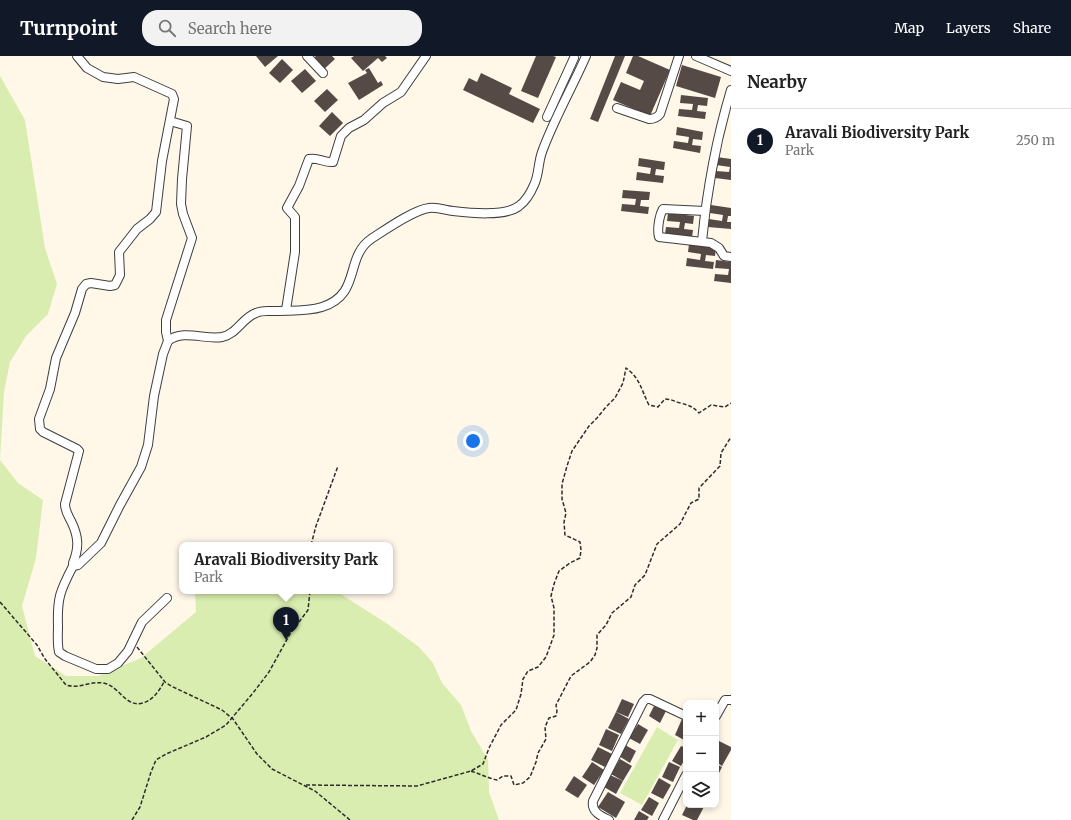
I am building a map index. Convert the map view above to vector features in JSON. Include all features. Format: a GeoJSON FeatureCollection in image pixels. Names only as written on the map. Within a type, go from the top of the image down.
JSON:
{"type":"FeatureCollection","features":[{"type":"Feature","properties":{"kind":"street"},"geometry":{"type":"LineString","coordinates":[[77,56],[87,68],[103,77],[134,77],[172,94],[174,99],[162,162],[156,212],[150,219],[137,229],[119,252],[120,275],[115,285],[110,286],[91,283],[86,284],[82,289],[75,312],[56,358],[50,389],[39,419],[40,429],[43,432],[79,451],[65,504],[66,511],[76,532],[78,551],[73,563],[74,566],[65,582],[58,602],[59,652],[64,656],[96,669],[108,669],[118,663],[128,651],[142,622],[167,598]]}},
{"type":"Feature","properties":{"kind":"street"},"geometry":{"type":"LineString","coordinates":[[307,56],[323,73]]}},
{"type":"Feature","properties":{"kind":"street"},"geometry":{"type":"LineString","coordinates":[[286,310],[295,252],[295,217],[287,208],[299,186],[309,159],[314,158],[333,162],[341,136],[348,128],[364,120],[383,103],[401,92],[426,56]]}},
{"type":"Feature","properties":{"kind":"street"},"geometry":{"type":"LineString","coordinates":[[168,341],[179,336],[221,337],[235,330],[256,312],[310,310],[335,301],[348,287],[357,259],[363,247],[376,236],[416,212],[427,208],[456,212],[499,212],[513,210],[519,206],[530,194],[535,184],[538,163],[545,142],[586,56]]}},
{"type":"Feature","properties":{"kind":"street"},"geometry":{"type":"LineString","coordinates":[[617,108],[649,119],[654,119],[657,117],[660,114],[679,56]]}},
{"type":"Feature","properties":{"kind":"street"},"geometry":{"type":"LineString","coordinates":[[697,56],[731,72]]}},
{"type":"Feature","properties":{"kind":"street"},"geometry":{"type":"LineString","coordinates":[[547,117],[572,57]]}},
{"type":"Feature","properties":{"kind":"street"},"geometry":{"type":"LineString","coordinates":[[702,242],[705,211],[720,131],[731,90]]}},
{"type":"Feature","properties":{"kind":"street"},"geometry":{"type":"LineString","coordinates":[[74,566],[78,565],[101,543],[141,468],[148,445],[154,396],[163,354],[168,341],[165,326],[192,238],[181,204],[187,126],[170,121]]}},
{"type":"Feature","properties":{"kind":"street"},"geometry":{"type":"LineString","coordinates":[[705,211],[662,209],[658,233],[659,237],[711,243],[719,248],[724,256],[731,257]]}},
{"type":"Feature","properties":{"kind":"street"},"geometry":{"type":"LineString","coordinates":[[609,820],[594,811],[592,805],[593,801],[643,702],[646,699],[650,699],[683,715]]}},
{"type":"Feature","properties":{"kind":"street"},"geometry":{"type":"LineString","coordinates":[[719,711],[725,700],[731,700]]}},
{"type":"Feature","properties":{"kind":"street"},"geometry":{"type":"LineString","coordinates":[[663,820],[683,781]]}},
{"type":"Feature","properties":{"kind":"path"},"geometry":{"type":"LineString","coordinates":[[306,786],[417,786],[471,770],[483,764],[489,748],[501,725],[516,710],[522,694],[523,679],[528,671],[538,667],[546,657],[554,635],[554,608],[551,596],[554,584],[559,571],[580,558],[581,550],[580,542],[565,535],[564,522],[566,513],[562,499],[562,484],[572,451],[589,426],[615,398],[623,383],[626,368],[634,374],[639,381],[649,405],[658,407],[665,399],[674,399],[680,403],[690,405],[699,413],[711,405],[725,406],[731,403]]}},
{"type":"Feature","properties":{"kind":"path"},"geometry":{"type":"LineString","coordinates":[[471,770],[497,780],[503,776],[511,776],[514,785],[523,783],[530,777],[538,753],[546,739],[545,728],[549,718],[556,716],[556,705],[571,676],[590,662],[595,655],[598,648],[597,635],[606,625],[612,613],[631,597],[635,585],[645,574],[657,544],[680,524],[691,504],[699,499],[699,488],[720,466],[721,453],[731,437]]}},
{"type":"Feature","properties":{"kind":"path"},"geometry":{"type":"LineString","coordinates":[[311,542],[338,466]]}},
{"type":"Feature","properties":{"kind":"path"},"geometry":{"type":"LineString","coordinates":[[132,820],[140,807],[156,760],[166,754],[206,737],[233,719],[269,672],[290,634],[308,610],[310,594]]}},
{"type":"Feature","properties":{"kind":"path"},"geometry":{"type":"LineString","coordinates":[[133,642],[165,682],[170,686],[222,710],[233,719],[257,754],[272,769],[315,791],[350,820]]}},
{"type":"Feature","properties":{"kind":"green space"},"geometry":{"type":"Polygon","coordinates":[[[0,76],[25,120],[45,248],[57,284],[48,314],[26,336],[10,362],[4,392],[0,460],[0,76]]]}},
{"type":"Feature","properties":{"kind":"green space"},"geometry":{"type":"Polygon","coordinates":[[[0,460],[18,483],[43,500],[36,558],[22,606],[35,656],[66,676],[98,676],[141,658],[196,612],[195,594],[341,594],[389,625],[419,647],[433,663],[442,683],[461,705],[471,731],[488,760],[489,792],[499,820],[0,820],[0,460]]]}},
{"type":"Feature","properties":{"kind":"green space"},"geometry":{"type":"Polygon","coordinates":[[[657,727],[678,740],[642,805],[620,793],[657,727]]]}},
{"type":"Feature","properties":{"kind":"building"},"geometry":{"type":"Polygon","coordinates":[[[256,56],[278,56],[265,67],[256,56]]]}},
{"type":"Feature","properties":{"kind":"building"},"geometry":{"type":"Polygon","coordinates":[[[316,56],[332,56],[335,59],[322,71],[311,60],[316,56]]]}},
{"type":"Feature","properties":{"kind":"building"},"geometry":{"type":"Polygon","coordinates":[[[354,56],[385,56],[387,58],[382,62],[378,58],[363,71],[351,58],[354,56]]]}},
{"type":"Feature","properties":{"kind":"building"},"geometry":{"type":"Polygon","coordinates":[[[536,56],[556,57],[538,98],[521,91],[536,56]]]}},
{"type":"Feature","properties":{"kind":"building"},"geometry":{"type":"Polygon","coordinates":[[[615,56],[625,56],[598,122],[590,119],[615,56]]]}},
{"type":"Feature","properties":{"kind":"building"},"geometry":{"type":"Polygon","coordinates":[[[633,56],[638,56],[670,70],[650,116],[613,100],[621,82],[640,90],[644,81],[626,73],[633,56]]]}},
{"type":"Feature","properties":{"kind":"building"},"geometry":{"type":"Polygon","coordinates":[[[282,59],[293,70],[280,83],[269,73],[282,59]]]}},
{"type":"Feature","properties":{"kind":"building"},"geometry":{"type":"Polygon","coordinates":[[[682,65],[721,77],[715,98],[676,86],[682,65]]]}},
{"type":"Feature","properties":{"kind":"building"},"geometry":{"type":"Polygon","coordinates":[[[369,68],[378,83],[381,81],[383,85],[359,100],[348,83],[367,73],[365,70],[369,68]]]}},
{"type":"Feature","properties":{"kind":"building"},"geometry":{"type":"Polygon","coordinates":[[[305,69],[316,81],[302,93],[291,81],[305,69]]]}},
{"type":"Feature","properties":{"kind":"building"},"geometry":{"type":"Polygon","coordinates":[[[481,73],[512,88],[509,94],[540,109],[533,123],[463,90],[469,78],[477,82],[481,73]]]}},
{"type":"Feature","properties":{"kind":"building"},"geometry":{"type":"Polygon","coordinates":[[[327,89],[338,100],[325,112],[314,101],[327,89]]]}},
{"type":"Feature","properties":{"kind":"building"},"geometry":{"type":"Polygon","coordinates":[[[681,95],[708,98],[707,106],[698,105],[697,111],[706,112],[705,119],[678,116],[679,109],[692,110],[693,104],[680,103],[681,95]]]}},
{"type":"Feature","properties":{"kind":"building"},"geometry":{"type":"Polygon","coordinates":[[[332,112],[343,123],[330,136],[319,126],[332,112]]]}},
{"type":"Feature","properties":{"kind":"building"},"geometry":{"type":"Polygon","coordinates":[[[677,127],[703,132],[702,140],[693,139],[692,145],[701,146],[700,153],[673,148],[674,141],[688,143],[689,137],[676,135],[677,127]]]}},
{"type":"Feature","properties":{"kind":"building"},"geometry":{"type":"Polygon","coordinates":[[[717,157],[731,159],[731,180],[715,178],[716,171],[729,172],[730,167],[716,165],[717,157]]]}},
{"type":"Feature","properties":{"kind":"building"},"geometry":{"type":"Polygon","coordinates":[[[639,158],[665,162],[664,170],[656,169],[655,175],[664,176],[663,183],[636,180],[637,172],[650,174],[651,168],[638,166],[639,158]]]}},
{"type":"Feature","properties":{"kind":"building"},"geometry":{"type":"Polygon","coordinates":[[[623,190],[650,192],[649,200],[641,200],[640,206],[649,207],[648,214],[621,211],[622,204],[635,205],[636,199],[622,198],[623,190]]]}},
{"type":"Feature","properties":{"kind":"building"},"geometry":{"type":"Polygon","coordinates":[[[711,205],[731,208],[731,216],[728,216],[727,222],[731,222],[731,229],[708,227],[709,219],[722,221],[723,215],[710,213],[711,205]]]}},
{"type":"Feature","properties":{"kind":"building"},"geometry":{"type":"Polygon","coordinates":[[[668,213],[694,216],[693,224],[685,223],[684,229],[693,230],[692,237],[665,234],[666,227],[679,228],[680,222],[667,221],[668,213]]]}},
{"type":"Feature","properties":{"kind":"building"},"geometry":{"type":"Polygon","coordinates":[[[689,244],[716,248],[715,256],[706,255],[705,261],[714,262],[713,269],[686,266],[687,258],[700,260],[701,254],[688,252],[689,244]]]}},
{"type":"Feature","properties":{"kind":"building"},"geometry":{"type":"Polygon","coordinates":[[[716,260],[731,262],[731,283],[714,281],[715,274],[728,275],[729,269],[715,268],[716,260]]]}},
{"type":"Feature","properties":{"kind":"building"},"geometry":{"type":"Polygon","coordinates":[[[622,699],[634,704],[628,717],[616,712],[622,699]]]}},
{"type":"Feature","properties":{"kind":"building"},"geometry":{"type":"Polygon","coordinates":[[[654,706],[666,711],[660,723],[649,716],[654,706]]]}},
{"type":"Feature","properties":{"kind":"building"},"geometry":{"type":"Polygon","coordinates":[[[616,712],[629,719],[621,734],[608,728],[616,712]]]}},
{"type":"Feature","properties":{"kind":"building"},"geometry":{"type":"Polygon","coordinates":[[[682,719],[683,719],[683,739],[675,735],[682,719]]]}},
{"type":"Feature","properties":{"kind":"building"},"geometry":{"type":"Polygon","coordinates":[[[638,724],[648,730],[640,744],[629,738],[638,724]]]}},
{"type":"Feature","properties":{"kind":"building"},"geometry":{"type":"Polygon","coordinates":[[[606,729],[619,735],[612,751],[599,745],[606,729]]]}},
{"type":"Feature","properties":{"kind":"building"},"geometry":{"type":"Polygon","coordinates":[[[719,741],[731,747],[731,750],[722,766],[719,764],[719,741]]]}},
{"type":"Feature","properties":{"kind":"building"},"geometry":{"type":"Polygon","coordinates":[[[625,745],[636,751],[630,763],[619,756],[625,745]]]}},
{"type":"Feature","properties":{"kind":"building"},"geometry":{"type":"Polygon","coordinates":[[[681,746],[683,747],[683,762],[681,766],[672,761],[681,746]]]}},
{"type":"Feature","properties":{"kind":"building"},"geometry":{"type":"Polygon","coordinates":[[[598,747],[612,754],[605,767],[591,760],[598,747]]]}},
{"type":"Feature","properties":{"kind":"building"},"geometry":{"type":"Polygon","coordinates":[[[620,759],[632,766],[623,781],[611,774],[620,759]]]}},
{"type":"Feature","properties":{"kind":"building"},"geometry":{"type":"Polygon","coordinates":[[[592,762],[604,770],[594,785],[582,777],[592,762]]]}},
{"type":"Feature","properties":{"kind":"building"},"geometry":{"type":"Polygon","coordinates":[[[669,762],[680,767],[673,782],[662,777],[669,762]]]}},
{"type":"Feature","properties":{"kind":"building"},"geometry":{"type":"Polygon","coordinates":[[[719,766],[722,767],[719,773],[719,766]]]}},
{"type":"Feature","properties":{"kind":"building"},"geometry":{"type":"Polygon","coordinates":[[[610,775],[623,781],[616,794],[604,787],[610,775]]]}},
{"type":"Feature","properties":{"kind":"building"},"geometry":{"type":"Polygon","coordinates":[[[574,776],[587,785],[578,798],[565,790],[574,776]]]}},
{"type":"Feature","properties":{"kind":"building"},"geometry":{"type":"Polygon","coordinates":[[[659,778],[671,785],[663,799],[651,793],[659,778]]]}},
{"type":"Feature","properties":{"kind":"building"},"geometry":{"type":"Polygon","coordinates":[[[608,792],[625,802],[616,818],[598,807],[608,792]]]}},
{"type":"Feature","properties":{"kind":"building"},"geometry":{"type":"Polygon","coordinates":[[[649,797],[659,803],[652,816],[641,810],[649,797]]]}},
{"type":"Feature","properties":{"kind":"building"},"geometry":{"type":"Polygon","coordinates":[[[686,808],[703,808],[697,820],[693,820],[682,815],[686,808]]]}},
{"type":"Feature","properties":{"kind":"building"},"geometry":{"type":"Polygon","coordinates":[[[639,811],[649,817],[647,820],[634,820],[639,811]]]}},
{"type":"Feature","properties":{"kind":"place","name":"Aravali Biodiversity Park"},"geometry":{"type":"Point","coordinates":[286,640]}}]}
